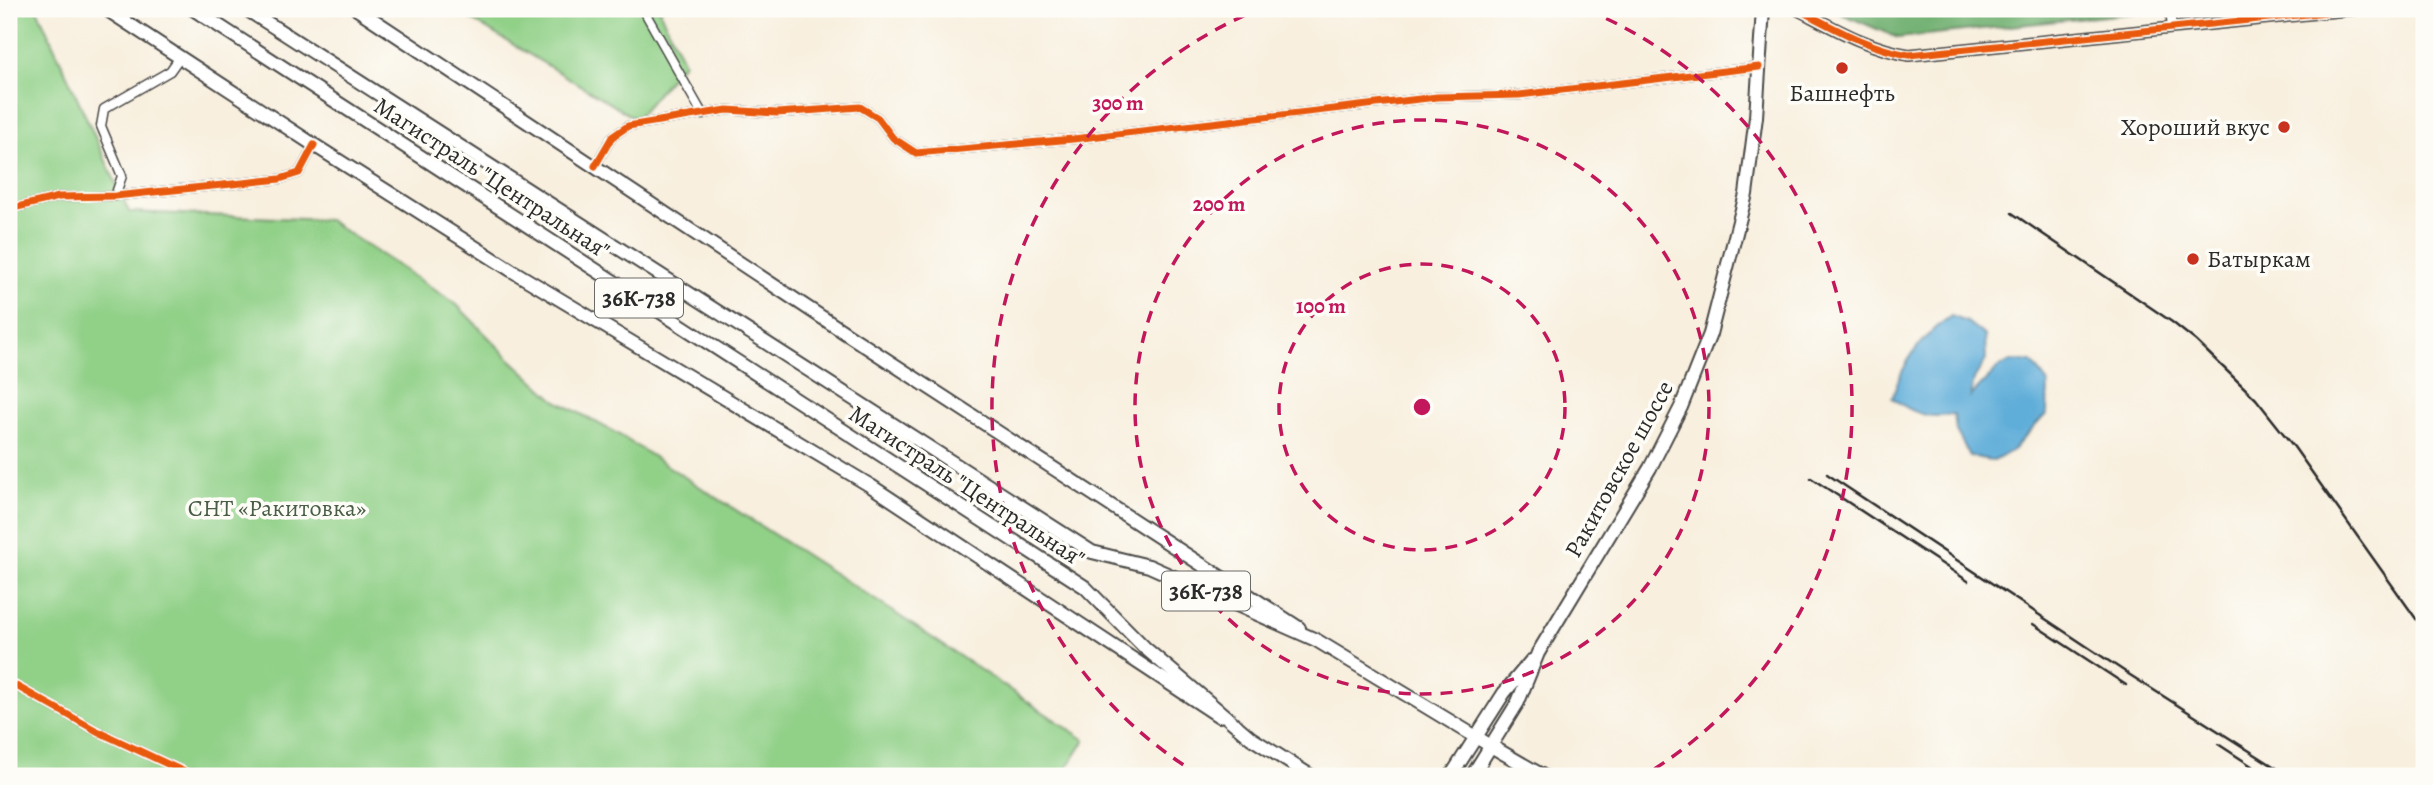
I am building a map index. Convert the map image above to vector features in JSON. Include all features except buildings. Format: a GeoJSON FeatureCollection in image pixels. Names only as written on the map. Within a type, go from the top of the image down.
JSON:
{"type":"FeatureCollection","features":[{"type":"Feature","properties":{"kind":"main road"},"geometry":{"type":"LineString","coordinates":[[106,9],[511,270],[871,486],[1251,738]]}},
{"type":"Feature","properties":{"kind":"main road","name":"Магистраль \"Центральная\""},"geometry":{"type":"LineString","coordinates":[[193,9],[1085,587],[1145,648],[1251,738]]}},
{"type":"Feature","properties":{"kind":"main road","name":"Магистраль \"Центральная\""},"geometry":{"type":"LineString","coordinates":[[246,9],[1092,552],[1149,566],[1316,640]]}},
{"type":"Feature","properties":{"kind":"main road"},"geometry":{"type":"LineString","coordinates":[[356,9],[842,331],[1316,640]]}},
{"type":"Feature","properties":{"kind":"main road","name":"Ракитовское шоссе"},"geometry":{"type":"LineString","coordinates":[[1472,776],[1518,702],[1538,653],[1650,468],[1681,407],[1710,334],[1746,194],[1756,117],[1763,9]]}},
{"type":"Feature","properties":{"kind":"main road","name":"36К-738"},"geometry":{"type":"LineString","coordinates":[[1316,640],[1475,737]]}},
{"type":"Feature","properties":{"kind":"main road","name":"Ракитовское шоссе"},"geometry":{"type":"LineString","coordinates":[[1451,776],[1504,693],[1538,653]]}},
{"type":"Feature","properties":{"kind":"main road"},"geometry":{"type":"LineString","coordinates":[[1475,737],[1542,776]]}},
{"type":"Feature","properties":{"kind":"main road","name":"36К-738"},"geometry":{"type":"LineString","coordinates":[[1251,738],[1311,776]]}},
{"type":"Feature","properties":{"kind":"street"},"geometry":{"type":"LineString","coordinates":[[643,9],[703,115]]}},
{"type":"Feature","properties":{"kind":"street"},"geometry":{"type":"LineString","coordinates":[[1797,9],[1871,45],[1909,55],[2356,9]]}},
{"type":"Feature","properties":{"kind":"street"},"geometry":{"type":"LineString","coordinates":[[2170,9],[2172,28]]}},
{"type":"Feature","properties":{"kind":"street"},"geometry":{"type":"LineString","coordinates":[[115,196],[122,176],[101,126],[104,109],[170,71],[180,57]]}},
{"type":"Feature","properties":{"kind":"street"},"geometry":{"type":"LineString","coordinates":[[595,166],[612,138],[628,127],[727,110],[777,113],[860,107],[878,118],[893,138],[916,153],[1073,139],[1437,97],[1519,95],[1759,66]]}},
{"type":"Feature","properties":{"kind":"street"},"geometry":{"type":"LineString","coordinates":[[9,209],[59,197],[115,196],[280,179],[299,173],[314,145]]}},
{"type":"Feature","properties":{"kind":"street"},"geometry":{"type":"LineString","coordinates":[[9,682],[97,731],[193,776]]}},
{"type":"Feature","properties":{"kind":"green space","name":"СНТ «Ракитовка»"},"geometry":{"type":"Polygon","coordinates":[[[9,9],[37,9],[129,212],[328,220],[456,304],[555,400],[618,434],[880,603],[1085,740],[1062,776],[9,776],[9,9]]]}},
{"type":"Feature","properties":{"kind":"green space"},"geometry":{"type":"Polygon","coordinates":[[[454,9],[662,9],[660,12],[684,62],[636,119],[454,9]]]}},
{"type":"Feature","properties":{"kind":"green space"},"geometry":{"type":"Polygon","coordinates":[[[1830,9],[2152,9],[2152,11],[1898,38],[1830,9]]]}},
{"type":"Feature","properties":{"kind":"water"},"geometry":{"type":"Polygon","coordinates":[[[1951,316],[1967,322],[1985,336],[1986,360],[1974,379],[1971,396],[1998,368],[2010,361],[2032,362],[2048,383],[2047,413],[2013,450],[1994,461],[1970,456],[1956,431],[1954,414],[1921,414],[1892,398],[1901,373],[1914,351],[1931,332],[1951,316]]]}},
{"type":"Feature","properties":{"kind":"railway"},"geometry":{"type":"LineString","coordinates":[[2012,213],[2172,322],[2196,341],[2256,399],[2294,447],[2424,630]]}},
{"type":"Feature","properties":{"kind":"railway"},"geometry":{"type":"LineString","coordinates":[[1827,474],[2130,675],[2289,776]]}},
{"type":"Feature","properties":{"kind":"railway"},"geometry":{"type":"LineString","coordinates":[[1811,478],[1968,581]]}},
{"type":"Feature","properties":{"kind":"railway"},"geometry":{"type":"LineString","coordinates":[[2033,624],[2126,685]]}},
{"type":"Feature","properties":{"kind":"railway"},"geometry":{"type":"LineString","coordinates":[[2218,744],[2267,776]]}},
{"type":"Feature","properties":{"kind":"cycle path"},"geometry":{"type":"LineString","coordinates":[[1797,9],[1865,43],[1909,55],[2356,9]]}},
{"type":"Feature","properties":{"kind":"cycle path"},"geometry":{"type":"LineString","coordinates":[[595,166],[612,137],[628,126],[727,110],[777,113],[860,107],[878,118],[893,138],[916,153],[1073,139],[1437,97],[1519,95],[1759,67]]}},
{"type":"Feature","properties":{"kind":"cycle path"},"geometry":{"type":"LineString","coordinates":[[9,209],[59,197],[115,196],[280,179],[299,173],[314,145]]}},
{"type":"Feature","properties":{"kind":"cycle path"},"geometry":{"type":"LineString","coordinates":[[9,682],[97,731],[193,776]]}},
{"type":"Feature","properties":{"kind":"place","name":"Башнефть"},"geometry":{"type":"Point","coordinates":[1842,68]}},
{"type":"Feature","properties":{"kind":"place","name":"Хороший вкус"},"geometry":{"type":"Point","coordinates":[2284,127]}},
{"type":"Feature","properties":{"kind":"place","name":"Батыркам"},"geometry":{"type":"Point","coordinates":[2193,259]}}]}
